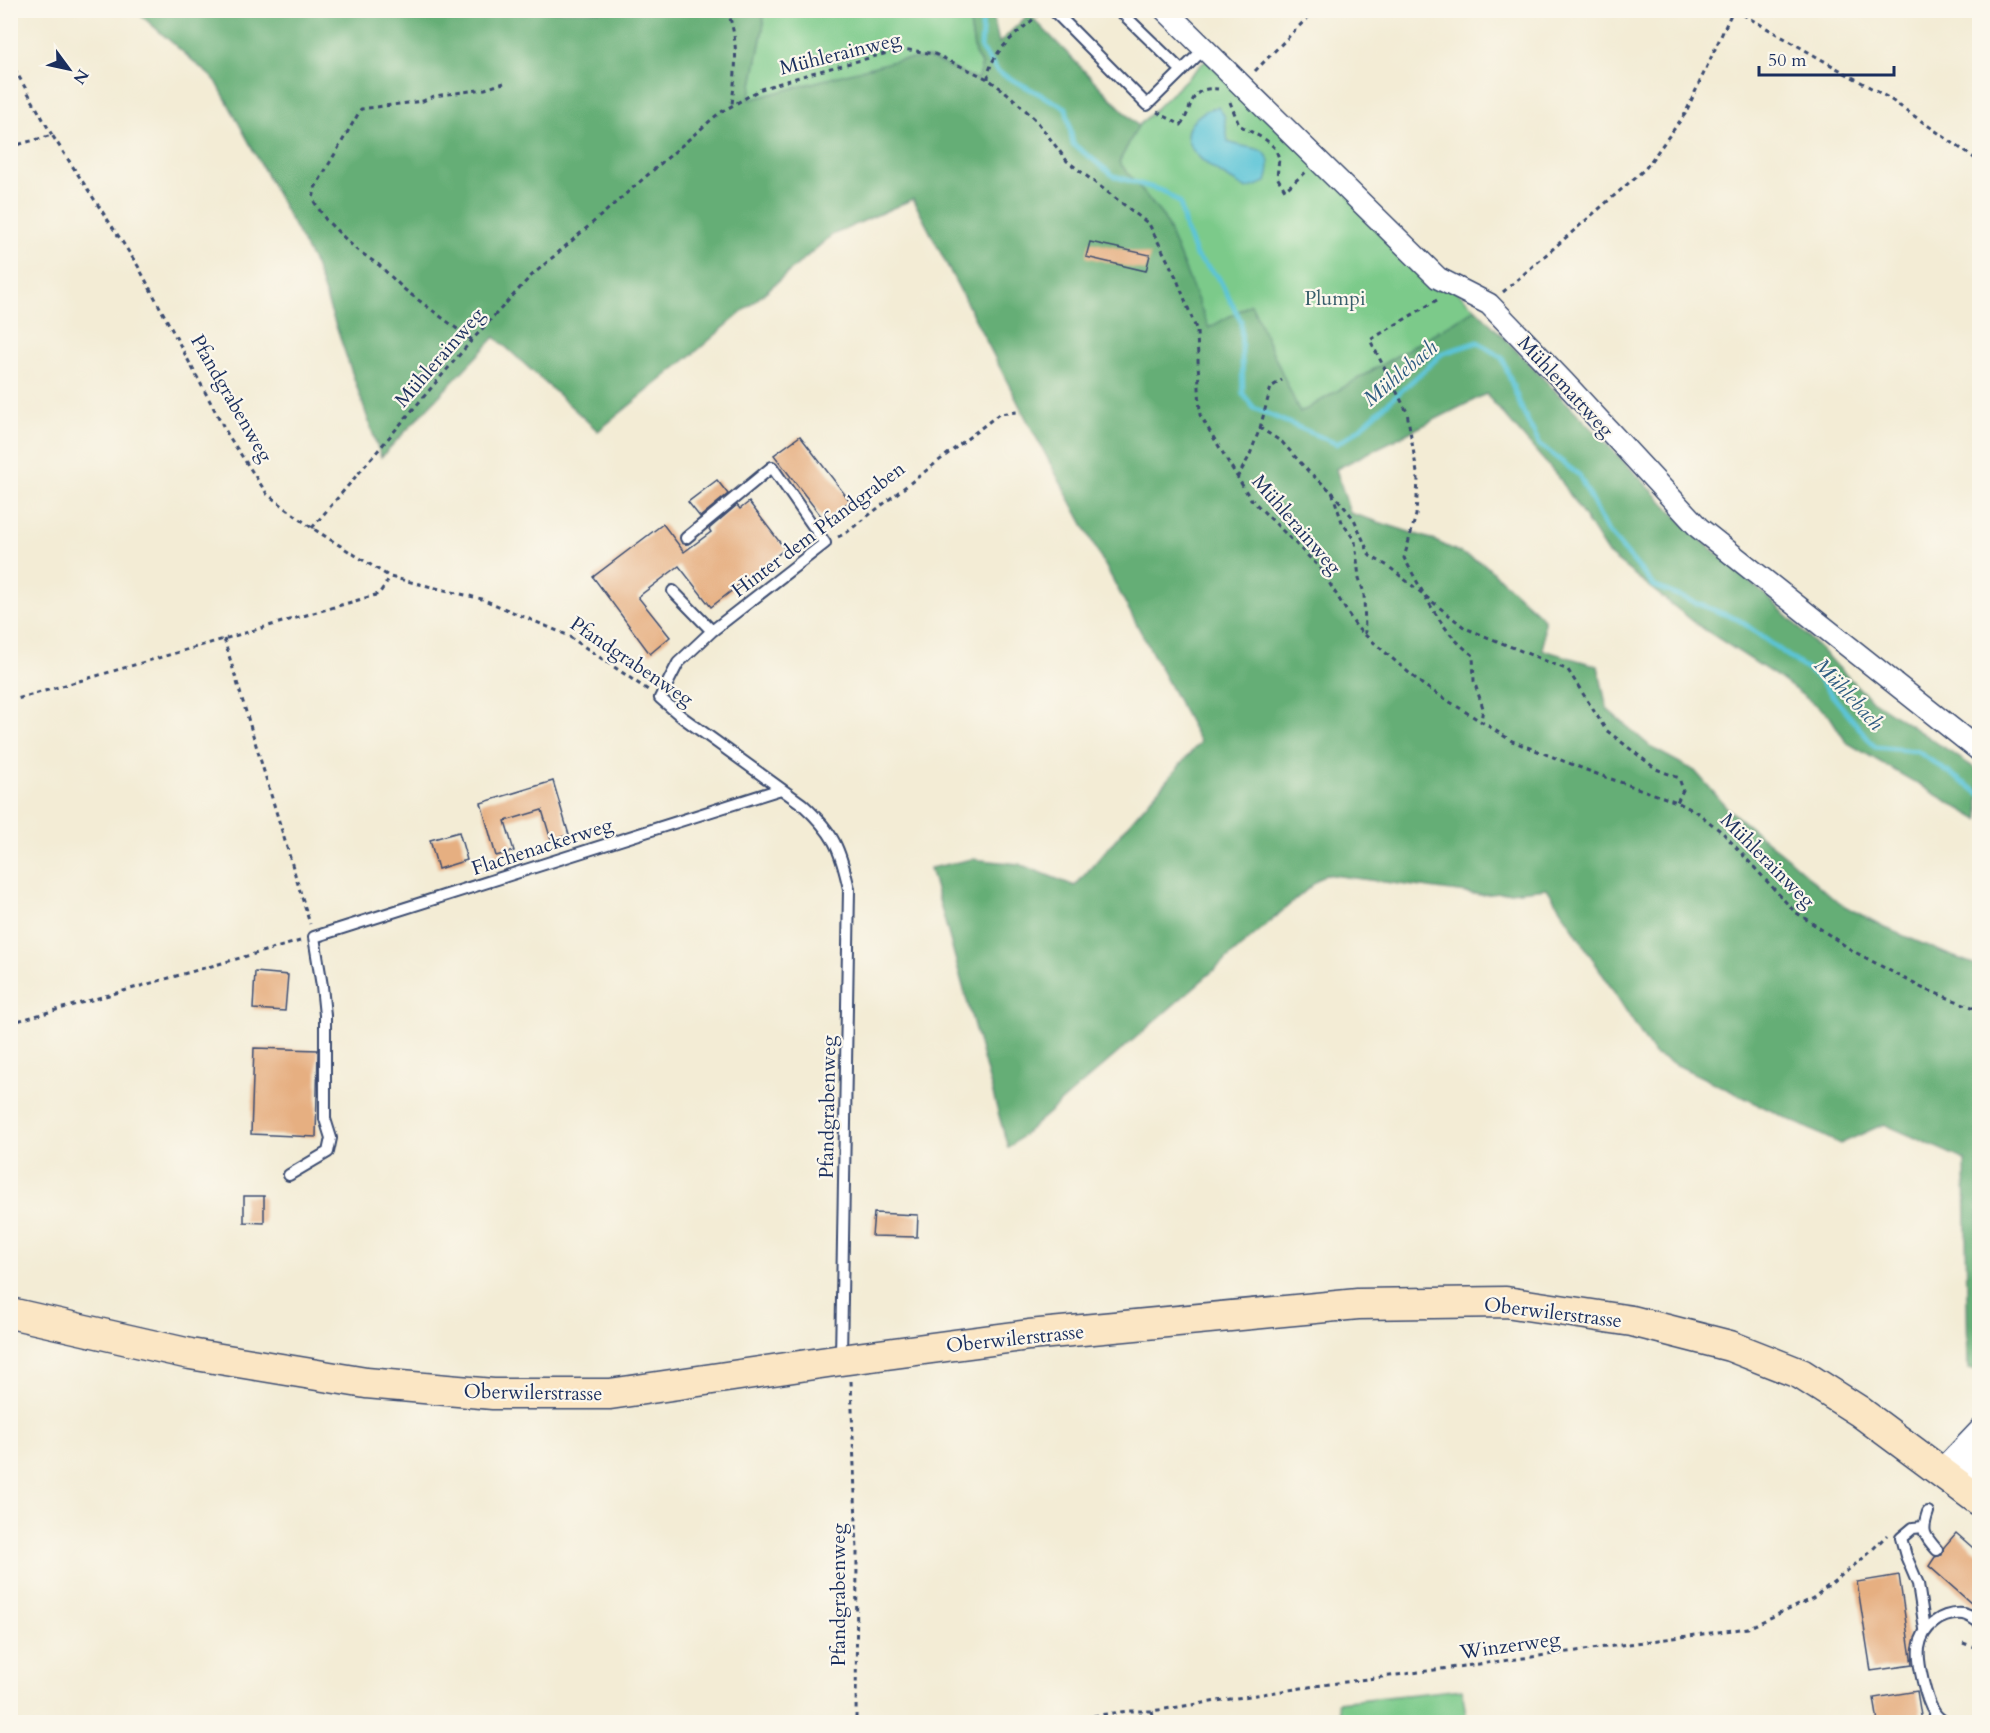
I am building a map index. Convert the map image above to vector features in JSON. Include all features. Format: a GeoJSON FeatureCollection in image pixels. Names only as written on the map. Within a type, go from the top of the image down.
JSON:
{"type":"FeatureCollection","features":[{"type":"Feature","properties":{"kind":"street","name":"Mühlemattweg"},"geometry":{"type":"LineString","coordinates":[[1165,10],[1438,278],[1489,304],[1699,528],[1980,751]]}},
{"type":"Feature","properties":{"kind":"street","name":"Oberwilerstrasse"},"geometry":{"type":"LineString","coordinates":[[10,1313],[190,1354],[354,1381],[494,1394],[610,1394],[845,1359],[1029,1335],[1358,1304],[1506,1302],[1632,1321],[1730,1346],[1800,1374],[1948,1463],[1980,1501]]}},
{"type":"Feature","properties":{"kind":"street"},"geometry":{"type":"LineString","coordinates":[[1948,1463],[1980,1430]]}},
{"type":"Feature","properties":{"kind":"street"},"geometry":{"type":"LineString","coordinates":[[1948,1463],[1980,1471]]}},
{"type":"Feature","properties":{"kind":"lane"},"geometry":{"type":"LineString","coordinates":[[1053,10],[1147,105],[1204,49]]}},
{"type":"Feature","properties":{"kind":"lane"},"geometry":{"type":"LineString","coordinates":[[1119,10],[1182,71]]}},
{"type":"Feature","properties":{"kind":"lane"},"geometry":{"type":"LineString","coordinates":[[686,538],[772,467],[825,543]]}},
{"type":"Feature","properties":{"kind":"lane","name":"Hinter dem Pfandgraben"},"geometry":{"type":"LineString","coordinates":[[660,698],[678,663],[712,631],[825,543]]}},
{"type":"Feature","properties":{"kind":"lane"},"geometry":{"type":"LineString","coordinates":[[673,591],[712,631]]}},
{"type":"Feature","properties":{"kind":"lane","name":"Pfandgrabenweg"},"geometry":{"type":"LineString","coordinates":[[660,698],[819,819],[833,838],[842,856],[849,890],[845,1359]]}},
{"type":"Feature","properties":{"kind":"lane","name":"Flachenackerweg"},"geometry":{"type":"LineString","coordinates":[[314,937],[781,789]]}},
{"type":"Feature","properties":{"kind":"lane"},"geometry":{"type":"LineString","coordinates":[[289,1175],[328,1152],[331,1138],[325,1119],[325,1015],[314,937]]}},
{"type":"Feature","properties":{"kind":"lane"},"geometry":{"type":"LineString","coordinates":[[1928,1512],[1923,1527],[1926,1537],[1937,1550]]}},
{"type":"Feature","properties":{"kind":"lane"},"geometry":{"type":"LineString","coordinates":[[1923,1527],[1913,1528],[1901,1538],[1918,1584],[1925,1629],[1918,1649],[1922,1673],[1929,1702],[1944,1722]]}},
{"type":"Feature","properties":{"kind":"lane"},"geometry":{"type":"LineString","coordinates":[[1925,1629],[1942,1617],[1961,1614],[1980,1623]]}},
{"type":"Feature","properties":{"kind":"path"},"geometry":{"type":"LineString","coordinates":[[728,10],[733,24],[737,57],[732,105]]}},
{"type":"Feature","properties":{"kind":"path"},"geometry":{"type":"LineString","coordinates":[[988,79],[989,68],[994,57],[1043,10]]}},
{"type":"Feature","properties":{"kind":"path"},"geometry":{"type":"LineString","coordinates":[[1241,86],[1315,10]]}},
{"type":"Feature","properties":{"kind":"path"},"geometry":{"type":"LineString","coordinates":[[1489,304],[1645,168],[1685,114],[1734,10],[1887,97],[1980,162]]}},
{"type":"Feature","properties":{"kind":"path","name":"Mühlerainweg"},"geometry":{"type":"LineString","coordinates":[[312,528],[472,340],[531,278],[718,114],[761,89],[812,73],[903,49],[935,54],[988,79],[1036,120],[1067,161],[1149,224],[1176,277],[1197,331],[1200,415],[1250,498],[1320,568],[1357,628],[1424,685],[1512,741],[1677,802],[1698,813],[1723,832],[1794,911],[1853,951],[1922,988],[1980,1010]]}},
{"type":"Feature","properties":{"kind":"path","name":"Pfandgrabenweg"},"geometry":{"type":"LineString","coordinates":[[10,62],[52,135],[138,266],[228,435],[267,494],[312,528],[390,577],[482,599],[567,635],[660,698]]}},
{"type":"Feature","properties":{"kind":"path"},"geometry":{"type":"LineString","coordinates":[[472,340],[405,290],[379,265],[357,250],[326,220],[313,200],[315,188],[361,109],[423,101],[434,96],[485,89],[504,83]]}},
{"type":"Feature","properties":{"kind":"path"},"geometry":{"type":"LineString","coordinates":[[1147,105],[1181,125],[1199,91],[1208,88],[1218,89],[1226,95],[1239,125],[1266,140],[1275,148],[1279,158],[1277,177],[1285,190],[1318,162]]}},
{"type":"Feature","properties":{"kind":"path"},"geometry":{"type":"LineString","coordinates":[[10,147],[52,135]]}},
{"type":"Feature","properties":{"kind":"path"},"geometry":{"type":"LineString","coordinates":[[1458,288],[1370,339],[1407,412],[1418,479],[1416,515],[1404,558],[1425,596],[1459,645],[1473,655],[1474,681],[1483,708],[1481,721]]}},
{"type":"Feature","properties":{"kind":"path"},"geometry":{"type":"LineString","coordinates":[[1237,478],[1249,457],[1260,428],[1271,387],[1282,380]]}},
{"type":"Feature","properties":{"kind":"path","name":"Hinter dem Pfandgraben"},"geometry":{"type":"LineString","coordinates":[[825,543],[846,533],[999,414],[1017,412]]}},
{"type":"Feature","properties":{"kind":"path"},"geometry":{"type":"LineString","coordinates":[[1260,428],[1282,442],[1308,471],[1332,492],[1354,519],[1370,556],[1388,566],[1465,628],[1568,670],[1605,729],[1656,769],[1679,778],[1683,790],[1677,802]]}},
{"type":"Feature","properties":{"kind":"path"},"geometry":{"type":"LineString","coordinates":[[1332,492],[1341,522],[1355,541],[1359,578],[1364,593],[1365,634]]}},
{"type":"Feature","properties":{"kind":"path"},"geometry":{"type":"LineString","coordinates":[[10,701],[379,594],[390,577]]}},
{"type":"Feature","properties":{"kind":"path"},"geometry":{"type":"LineString","coordinates":[[10,1023],[314,937],[224,639]]}},
{"type":"Feature","properties":{"kind":"path","name":"Pfandgrabenweg"},"geometry":{"type":"LineString","coordinates":[[845,1359],[857,1552],[856,1722]]}},
{"type":"Feature","properties":{"kind":"path","name":"Winzerweg"},"geometry":{"type":"LineString","coordinates":[[1049,1722],[1128,1711],[1152,1711],[1327,1684],[1748,1628],[1813,1598],[1867,1555],[1891,1531]]}},
{"type":"Feature","properties":{"kind":"path"},"geometry":{"type":"LineString","coordinates":[[1963,1643],[1980,1649]]}},
{"type":"Feature","properties":{"kind":"path"},"geometry":{"type":"LineString","coordinates":[[1152,1711],[1154,1722]]}},
{"type":"Feature","properties":{"kind":"green space"},"geometry":{"type":"Polygon","coordinates":[[[136,11],[762,11],[764,23],[749,100],[898,60],[929,58],[977,80],[982,65],[975,54],[968,11],[992,11],[999,43],[1029,14],[1138,126],[1119,162],[1164,218],[1209,328],[1251,304],[1300,413],[1476,309],[1694,534],[1770,599],[1869,698],[1979,771],[1979,820],[1846,742],[1829,715],[1778,677],[1699,626],[1608,554],[1560,479],[1486,394],[1336,469],[1350,513],[1431,539],[1484,564],[1544,619],[1543,650],[1598,666],[1607,709],[1652,748],[1695,771],[1729,810],[1837,902],[1890,930],[1979,966],[1979,1369],[1968,1369],[1965,1160],[1884,1124],[1840,1144],[1654,1054],[1547,888],[1481,895],[1325,874],[1008,1148],[930,868],[972,859],[1019,864],[1075,886],[1200,742],[1028,422],[913,199],[832,235],[699,349],[598,431],[495,337],[381,457],[315,265],[216,81],[136,11]]]}},
{"type":"Feature","properties":{"kind":"green space"},"geometry":{"type":"Polygon","coordinates":[[[762,11],[968,11],[975,54],[982,65],[978,80],[929,58],[749,100],[764,23],[762,11]]]}},
{"type":"Feature","properties":{"kind":"green space","name":"Plumpi"},"geometry":{"type":"Polygon","coordinates":[[[1206,60],[1476,309],[1300,414],[1251,304],[1209,329],[1186,274],[1119,162],[1138,126],[1206,60]]]}},
{"type":"Feature","properties":{"kind":"green space"},"geometry":{"type":"Polygon","coordinates":[[[1462,1689],[1467,1722],[1341,1722],[1338,1702],[1462,1689]]]}},
{"type":"Feature","properties":{"kind":"water"},"geometry":{"type":"Polygon","coordinates":[[[1218,107],[1224,115],[1228,142],[1254,148],[1266,154],[1269,169],[1266,182],[1247,189],[1216,171],[1196,154],[1189,144],[1187,134],[1194,120],[1210,109],[1218,107]]]}},
{"type":"Feature","properties":{"kind":"building"},"geometry":{"type":"Polygon","coordinates":[[[1090,242],[1150,255],[1146,271],[1086,257],[1090,242]]]}},
{"type":"Feature","properties":{"kind":"building"},"geometry":{"type":"Polygon","coordinates":[[[800,436],[850,501],[824,520],[774,455],[800,436]]]}},
{"type":"Feature","properties":{"kind":"building"},"geometry":{"type":"Polygon","coordinates":[[[717,480],[728,494],[700,517],[688,502],[717,480]]]}},
{"type":"Feature","properties":{"kind":"building"},"geometry":{"type":"Polygon","coordinates":[[[749,502],[785,549],[711,607],[679,566],[638,597],[670,637],[650,654],[593,577],[663,524],[684,552],[711,532],[709,529],[737,505],[740,509],[749,502]]]}},
{"type":"Feature","properties":{"kind":"building"},"geometry":{"type":"Polygon","coordinates":[[[553,781],[569,835],[551,840],[542,810],[505,821],[514,851],[496,856],[481,803],[553,781]]]}},
{"type":"Feature","properties":{"kind":"building"},"geometry":{"type":"Polygon","coordinates":[[[459,832],[467,860],[438,869],[430,840],[459,832]]]}},
{"type":"Feature","properties":{"kind":"building"},"geometry":{"type":"Polygon","coordinates":[[[255,972],[288,975],[285,1011],[253,1009],[255,972]]]}},
{"type":"Feature","properties":{"kind":"building"},"geometry":{"type":"Polygon","coordinates":[[[254,1048],[318,1050],[316,1137],[251,1134],[254,1048]]]}},
{"type":"Feature","properties":{"kind":"building"},"geometry":{"type":"Polygon","coordinates":[[[244,1196],[264,1196],[264,1223],[244,1222],[244,1196]]]}},
{"type":"Feature","properties":{"kind":"building"},"geometry":{"type":"Polygon","coordinates":[[[874,1213],[918,1215],[917,1237],[872,1236],[874,1213]]]}},
{"type":"Feature","properties":{"kind":"building"},"geometry":{"type":"Polygon","coordinates":[[[1956,1533],[1980,1554],[1980,1611],[1929,1566],[1935,1557],[1942,1555],[1944,1547],[1956,1533]]]}},
{"type":"Feature","properties":{"kind":"building"},"geometry":{"type":"Polygon","coordinates":[[[1899,1575],[1912,1665],[1871,1671],[1857,1582],[1899,1575]]]}},
{"type":"Feature","properties":{"kind":"building"},"geometry":{"type":"Polygon","coordinates":[[[1917,1691],[1922,1722],[1878,1722],[1874,1698],[1917,1691]]]}},
{"type":"Feature","properties":{"kind":"waterway","name":"Mühlebach"},"geometry":{"type":"LineString","coordinates":[[983,10],[981,49],[998,72],[1066,108],[1073,144],[1114,176],[1163,191],[1180,203],[1185,227],[1196,256],[1218,277],[1241,321],[1243,394],[1254,408],[1337,444],[1358,430],[1443,353],[1478,342],[1502,358],[1523,412],[1540,445],[1579,475],[1607,530],[1654,586],[1739,620],[1817,677],[1875,747],[1917,751],[1980,794]]}}]}
